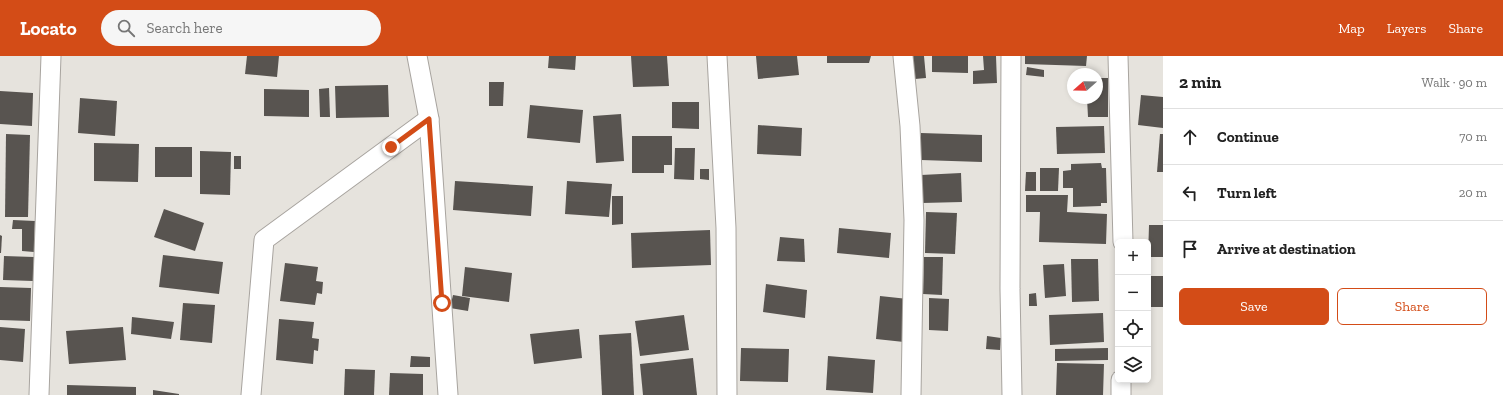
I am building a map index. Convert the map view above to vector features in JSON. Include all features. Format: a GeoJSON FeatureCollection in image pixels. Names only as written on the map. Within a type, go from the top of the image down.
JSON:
{"type":"FeatureCollection","features":[{"type":"Feature","properties":{"kind":"street"},"geometry":{"type":"LineString","coordinates":[[39,395],[51,56]]}},
{"type":"Feature","properties":{"kind":"street"},"geometry":{"type":"LineString","coordinates":[[418,56],[429,119],[448,395]]}},
{"type":"Feature","properties":{"kind":"street"},"geometry":{"type":"LineString","coordinates":[[717,56],[726,228],[727,395]]}},
{"type":"Feature","properties":{"kind":"street"},"geometry":{"type":"LineString","coordinates":[[903,56],[910,126],[914,220],[911,395]]}},
{"type":"Feature","properties":{"kind":"street"},"geometry":{"type":"LineString","coordinates":[[1011,56],[1010,289],[1012,395]]}},
{"type":"Feature","properties":{"kind":"street"},"geometry":{"type":"LineString","coordinates":[[1118,56],[1123,239]]}},
{"type":"Feature","properties":{"kind":"street"},"geometry":{"type":"LineString","coordinates":[[251,395],[264,240],[429,119]]}},
{"type":"Feature","properties":{"kind":"street"},"geometry":{"type":"LineString","coordinates":[[1121,383],[1121,395]]}},
{"type":"Feature","properties":{"kind":"building"},"geometry":{"type":"Polygon","coordinates":[[[247,56],[279,56],[277,77],[245,74],[247,56]]]}},
{"type":"Feature","properties":{"kind":"building"},"geometry":{"type":"Polygon","coordinates":[[[549,56],[576,56],[575,70],[548,68],[549,56]]]}},
{"type":"Feature","properties":{"kind":"building"},"geometry":{"type":"Polygon","coordinates":[[[631,56],[667,56],[669,86],[633,87],[631,56]]]}},
{"type":"Feature","properties":{"kind":"building"},"geometry":{"type":"Polygon","coordinates":[[[756,56],[797,56],[799,75],[758,79],[756,56]]]}},
{"type":"Feature","properties":{"kind":"building"},"geometry":{"type":"Polygon","coordinates":[[[827,56],[871,56],[869,63],[827,63],[827,56]]]}},
{"type":"Feature","properties":{"kind":"building"},"geometry":{"type":"Polygon","coordinates":[[[912,56],[924,56],[926,78],[915,79],[912,56]]]}},
{"type":"Feature","properties":{"kind":"building"},"geometry":{"type":"Polygon","coordinates":[[[932,56],[968,56],[968,73],[932,72],[932,56]]]}},
{"type":"Feature","properties":{"kind":"building"},"geometry":{"type":"Polygon","coordinates":[[[983,56],[996,56],[997,83],[973,84],[973,71],[984,70],[983,56]]]}},
{"type":"Feature","properties":{"kind":"building"},"geometry":{"type":"Polygon","coordinates":[[[1025,56],[1087,56],[1086,66],[1025,64],[1025,56]]]}},
{"type":"Feature","properties":{"kind":"building"},"geometry":{"type":"Polygon","coordinates":[[[1027,67],[1044,70],[1044,77],[1026,75],[1027,67]]]}},
{"type":"Feature","properties":{"kind":"building"},"geometry":{"type":"Polygon","coordinates":[[[1103,78],[1108,78],[1108,117],[1088,117],[1087,104],[1103,104],[1103,78]]]}},
{"type":"Feature","properties":{"kind":"building"},"geometry":{"type":"Polygon","coordinates":[[[489,82],[504,82],[503,106],[489,106],[489,82]]]}},
{"type":"Feature","properties":{"kind":"building"},"geometry":{"type":"Polygon","coordinates":[[[388,85],[389,117],[336,118],[335,86],[388,85]]]}},
{"type":"Feature","properties":{"kind":"building"},"geometry":{"type":"Polygon","coordinates":[[[329,88],[330,117],[320,117],[319,89],[329,88]]]}},
{"type":"Feature","properties":{"kind":"building"},"geometry":{"type":"Polygon","coordinates":[[[264,89],[309,90],[309,117],[264,116],[264,89]]]}},
{"type":"Feature","properties":{"kind":"building"},"geometry":{"type":"Polygon","coordinates":[[[0,91],[33,93],[32,126],[0,124],[0,91]]]}},
{"type":"Feature","properties":{"kind":"building"},"geometry":{"type":"Polygon","coordinates":[[[1141,95],[1163,97],[1163,128],[1138,125],[1141,95]]]}},
{"type":"Feature","properties":{"kind":"building"},"geometry":{"type":"Polygon","coordinates":[[[80,98],[117,101],[115,136],[78,133],[80,98]]]}},
{"type":"Feature","properties":{"kind":"building"},"geometry":{"type":"Polygon","coordinates":[[[672,102],[699,102],[699,129],[672,128],[672,102]]]}},
{"type":"Feature","properties":{"kind":"building"},"geometry":{"type":"Polygon","coordinates":[[[530,105],[583,110],[580,143],[527,138],[530,105]]]}},
{"type":"Feature","properties":{"kind":"building"},"geometry":{"type":"Polygon","coordinates":[[[621,114],[624,161],[596,163],[593,116],[621,114]]]}},
{"type":"Feature","properties":{"kind":"building"},"geometry":{"type":"Polygon","coordinates":[[[758,125],[802,128],[801,156],[757,154],[758,125]]]}},
{"type":"Feature","properties":{"kind":"building"},"geometry":{"type":"Polygon","coordinates":[[[1104,126],[1105,153],[1057,154],[1056,127],[1104,126]]]}},
{"type":"Feature","properties":{"kind":"building"},"geometry":{"type":"Polygon","coordinates":[[[921,133],[982,135],[982,162],[921,160],[921,133]]]}},
{"type":"Feature","properties":{"kind":"building"},"geometry":{"type":"Polygon","coordinates":[[[6,134],[30,135],[28,217],[5,217],[6,134]]]}},
{"type":"Feature","properties":{"kind":"building"},"geometry":{"type":"Polygon","coordinates":[[[1160,134],[1163,134],[1163,172],[1157,172],[1160,134]]]}},
{"type":"Feature","properties":{"kind":"building"},"geometry":{"type":"Polygon","coordinates":[[[632,136],[672,136],[672,165],[664,165],[664,173],[632,173],[632,136]]]}},
{"type":"Feature","properties":{"kind":"building"},"geometry":{"type":"Polygon","coordinates":[[[94,143],[139,144],[138,182],[94,181],[94,143]]]}},
{"type":"Feature","properties":{"kind":"building"},"geometry":{"type":"Polygon","coordinates":[[[155,147],[192,147],[192,177],[155,177],[155,147]]]}},
{"type":"Feature","properties":{"kind":"building"},"geometry":{"type":"Polygon","coordinates":[[[675,148],[695,148],[694,180],[674,179],[675,148]]]}},
{"type":"Feature","properties":{"kind":"building"},"geometry":{"type":"Polygon","coordinates":[[[200,151],[231,152],[230,195],[200,194],[200,151]]]}},
{"type":"Feature","properties":{"kind":"building"},"geometry":{"type":"Polygon","coordinates":[[[234,156],[241,156],[241,169],[234,169],[234,156]]]}},
{"type":"Feature","properties":{"kind":"building"},"geometry":{"type":"Polygon","coordinates":[[[1101,163],[1102,168],[1106,168],[1107,203],[1101,203],[1101,206],[1073,207],[1073,188],[1063,188],[1063,171],[1071,170],[1071,164],[1101,163]]]}},
{"type":"Feature","properties":{"kind":"building"},"geometry":{"type":"Polygon","coordinates":[[[1040,168],[1059,168],[1058,191],[1040,191],[1040,168]]]}},
{"type":"Feature","properties":{"kind":"building"},"geometry":{"type":"Polygon","coordinates":[[[700,169],[709,169],[709,180],[700,179],[700,169]]]}},
{"type":"Feature","properties":{"kind":"building"},"geometry":{"type":"Polygon","coordinates":[[[1026,172],[1036,172],[1036,191],[1025,191],[1026,172]]]}},
{"type":"Feature","properties":{"kind":"building"},"geometry":{"type":"Polygon","coordinates":[[[961,173],[962,202],[922,203],[921,175],[961,173]]]}},
{"type":"Feature","properties":{"kind":"building"},"geometry":{"type":"Polygon","coordinates":[[[455,181],[533,186],[531,216],[453,210],[455,181]]]}},
{"type":"Feature","properties":{"kind":"building"},"geometry":{"type":"Polygon","coordinates":[[[567,181],[612,184],[609,217],[565,214],[567,181]]]}},
{"type":"Feature","properties":{"kind":"building"},"geometry":{"type":"Polygon","coordinates":[[[1026,195],[1068,195],[1067,212],[1107,214],[1106,244],[1039,242],[1040,212],[1026,212],[1026,195]]]}},
{"type":"Feature","properties":{"kind":"building"},"geometry":{"type":"Polygon","coordinates":[[[612,196],[623,196],[623,224],[612,225],[612,196]]]}},
{"type":"Feature","properties":{"kind":"building"},"geometry":{"type":"Polygon","coordinates":[[[164,209],[204,223],[195,251],[154,237],[164,209]]]}},
{"type":"Feature","properties":{"kind":"building"},"geometry":{"type":"Polygon","coordinates":[[[926,212],[957,213],[955,254],[925,253],[926,212]]]}},
{"type":"Feature","properties":{"kind":"building"},"geometry":{"type":"Polygon","coordinates":[[[13,220],[35,221],[34,252],[22,251],[22,229],[12,229],[13,220]]]}},
{"type":"Feature","properties":{"kind":"building"},"geometry":{"type":"Polygon","coordinates":[[[1149,225],[1163,225],[1163,257],[1151,257],[1151,239],[1149,239],[1149,225]]]}},
{"type":"Feature","properties":{"kind":"building"},"geometry":{"type":"Polygon","coordinates":[[[839,228],[891,233],[889,258],[837,253],[839,228]]]}},
{"type":"Feature","properties":{"kind":"building"},"geometry":{"type":"Polygon","coordinates":[[[710,230],[711,265],[632,268],[631,233],[710,230]]]}},
{"type":"Feature","properties":{"kind":"building"},"geometry":{"type":"Polygon","coordinates":[[[0,235],[2,236],[1,253],[0,253],[0,235]]]}},
{"type":"Feature","properties":{"kind":"building"},"geometry":{"type":"Polygon","coordinates":[[[780,237],[804,239],[805,262],[777,261],[780,237]]]}},
{"type":"Feature","properties":{"kind":"building"},"geometry":{"type":"Polygon","coordinates":[[[163,255],[223,262],[219,294],[159,287],[163,255]]]}},
{"type":"Feature","properties":{"kind":"building"},"geometry":{"type":"Polygon","coordinates":[[[4,256],[34,257],[33,281],[3,280],[4,256]]]}},
{"type":"Feature","properties":{"kind":"building"},"geometry":{"type":"Polygon","coordinates":[[[924,257],[943,257],[942,295],[923,294],[924,257]]]}},
{"type":"Feature","properties":{"kind":"building"},"geometry":{"type":"Polygon","coordinates":[[[1071,259],[1098,259],[1099,301],[1072,302],[1071,259]]]}},
{"type":"Feature","properties":{"kind":"building"},"geometry":{"type":"Polygon","coordinates":[[[285,263],[318,267],[316,281],[323,282],[322,294],[317,293],[315,305],[280,301],[285,263]]]}},
{"type":"Feature","properties":{"kind":"building"},"geometry":{"type":"Polygon","coordinates":[[[1064,264],[1066,296],[1045,298],[1043,265],[1064,264]]]}},
{"type":"Feature","properties":{"kind":"building"},"geometry":{"type":"Polygon","coordinates":[[[465,267],[512,273],[509,302],[462,296],[465,267]]]}},
{"type":"Feature","properties":{"kind":"building"},"geometry":{"type":"Polygon","coordinates":[[[1151,276],[1163,276],[1163,307],[1151,307],[1151,276]]]}},
{"type":"Feature","properties":{"kind":"building"},"geometry":{"type":"Polygon","coordinates":[[[766,284],[807,290],[805,318],[763,312],[766,284]]]}},
{"type":"Feature","properties":{"kind":"building"},"geometry":{"type":"Polygon","coordinates":[[[0,287],[31,288],[30,321],[0,320],[0,287]]]}},
{"type":"Feature","properties":{"kind":"building"},"geometry":{"type":"Polygon","coordinates":[[[1036,293],[1037,306],[1029,306],[1029,294],[1036,293]]]}},
{"type":"Feature","properties":{"kind":"building"},"geometry":{"type":"Polygon","coordinates":[[[453,295],[470,298],[468,311],[450,308],[453,295]]]}},
{"type":"Feature","properties":{"kind":"building"},"geometry":{"type":"Polygon","coordinates":[[[880,296],[908,299],[904,342],[876,339],[880,296]]]}},
{"type":"Feature","properties":{"kind":"building"},"geometry":{"type":"Polygon","coordinates":[[[929,298],[949,299],[948,331],[929,330],[929,298]]]}},
{"type":"Feature","properties":{"kind":"building"},"geometry":{"type":"Polygon","coordinates":[[[183,303],[215,305],[212,343],[180,340],[183,303]]]}},
{"type":"Feature","properties":{"kind":"building"},"geometry":{"type":"Polygon","coordinates":[[[1103,313],[1104,342],[1050,345],[1049,315],[1103,313]]]}},
{"type":"Feature","properties":{"kind":"building"},"geometry":{"type":"Polygon","coordinates":[[[684,315],[689,350],[640,356],[635,321],[684,315]]]}},
{"type":"Feature","properties":{"kind":"building"},"geometry":{"type":"Polygon","coordinates":[[[132,317],[174,322],[171,339],[131,334],[132,317]]]}},
{"type":"Feature","properties":{"kind":"building"},"geometry":{"type":"Polygon","coordinates":[[[279,319],[314,322],[312,338],[319,339],[318,351],[314,350],[313,364],[276,360],[279,319]]]}},
{"type":"Feature","properties":{"kind":"building"},"geometry":{"type":"Polygon","coordinates":[[[0,327],[25,329],[23,362],[0,360],[0,327]]]}},
{"type":"Feature","properties":{"kind":"building"},"geometry":{"type":"Polygon","coordinates":[[[123,327],[126,360],[69,364],[66,331],[123,327]]]}},
{"type":"Feature","properties":{"kind":"building"},"geometry":{"type":"Polygon","coordinates":[[[579,329],[582,358],[534,364],[530,334],[579,329]]]}},
{"type":"Feature","properties":{"kind":"building"},"geometry":{"type":"Polygon","coordinates":[[[631,333],[634,395],[602,395],[599,335],[631,333]]]}},
{"type":"Feature","properties":{"kind":"building"},"geometry":{"type":"Polygon","coordinates":[[[987,336],[1001,338],[1000,350],[986,349],[987,336]]]}},
{"type":"Feature","properties":{"kind":"building"},"geometry":{"type":"Polygon","coordinates":[[[741,348],[789,349],[788,382],[740,381],[741,348]]]}},
{"type":"Feature","properties":{"kind":"building"},"geometry":{"type":"Polygon","coordinates":[[[1108,348],[1108,360],[1055,361],[1055,349],[1108,348]]]}},
{"type":"Feature","properties":{"kind":"building"},"geometry":{"type":"Polygon","coordinates":[[[411,356],[430,357],[430,367],[410,367],[411,356]]]}},
{"type":"Feature","properties":{"kind":"building"},"geometry":{"type":"Polygon","coordinates":[[[828,356],[875,360],[873,393],[826,390],[828,356]]]}},
{"type":"Feature","properties":{"kind":"building"},"geometry":{"type":"Polygon","coordinates":[[[693,358],[697,395],[643,395],[640,364],[693,358]]]}},
{"type":"Feature","properties":{"kind":"building"},"geometry":{"type":"Polygon","coordinates":[[[1057,363],[1104,364],[1103,395],[1056,395],[1057,363]]]}},
{"type":"Feature","properties":{"kind":"building"},"geometry":{"type":"Polygon","coordinates":[[[345,369],[375,370],[374,395],[344,395],[345,369]]]}},
{"type":"Feature","properties":{"kind":"building"},"geometry":{"type":"Polygon","coordinates":[[[390,373],[423,374],[423,395],[389,395],[390,373]]]}},
{"type":"Feature","properties":{"kind":"building"},"geometry":{"type":"Polygon","coordinates":[[[67,385],[136,387],[136,395],[67,395],[67,385]]]}},
{"type":"Feature","properties":{"kind":"building"},"geometry":{"type":"Polygon","coordinates":[[[153,390],[179,394],[179,395],[153,395],[153,390]]]}},
{"type":"Feature","properties":{"kind":"route"},"geometry":{"type":"LineString","coordinates":[[391,147],[429,119],[442,303]]}}]}
